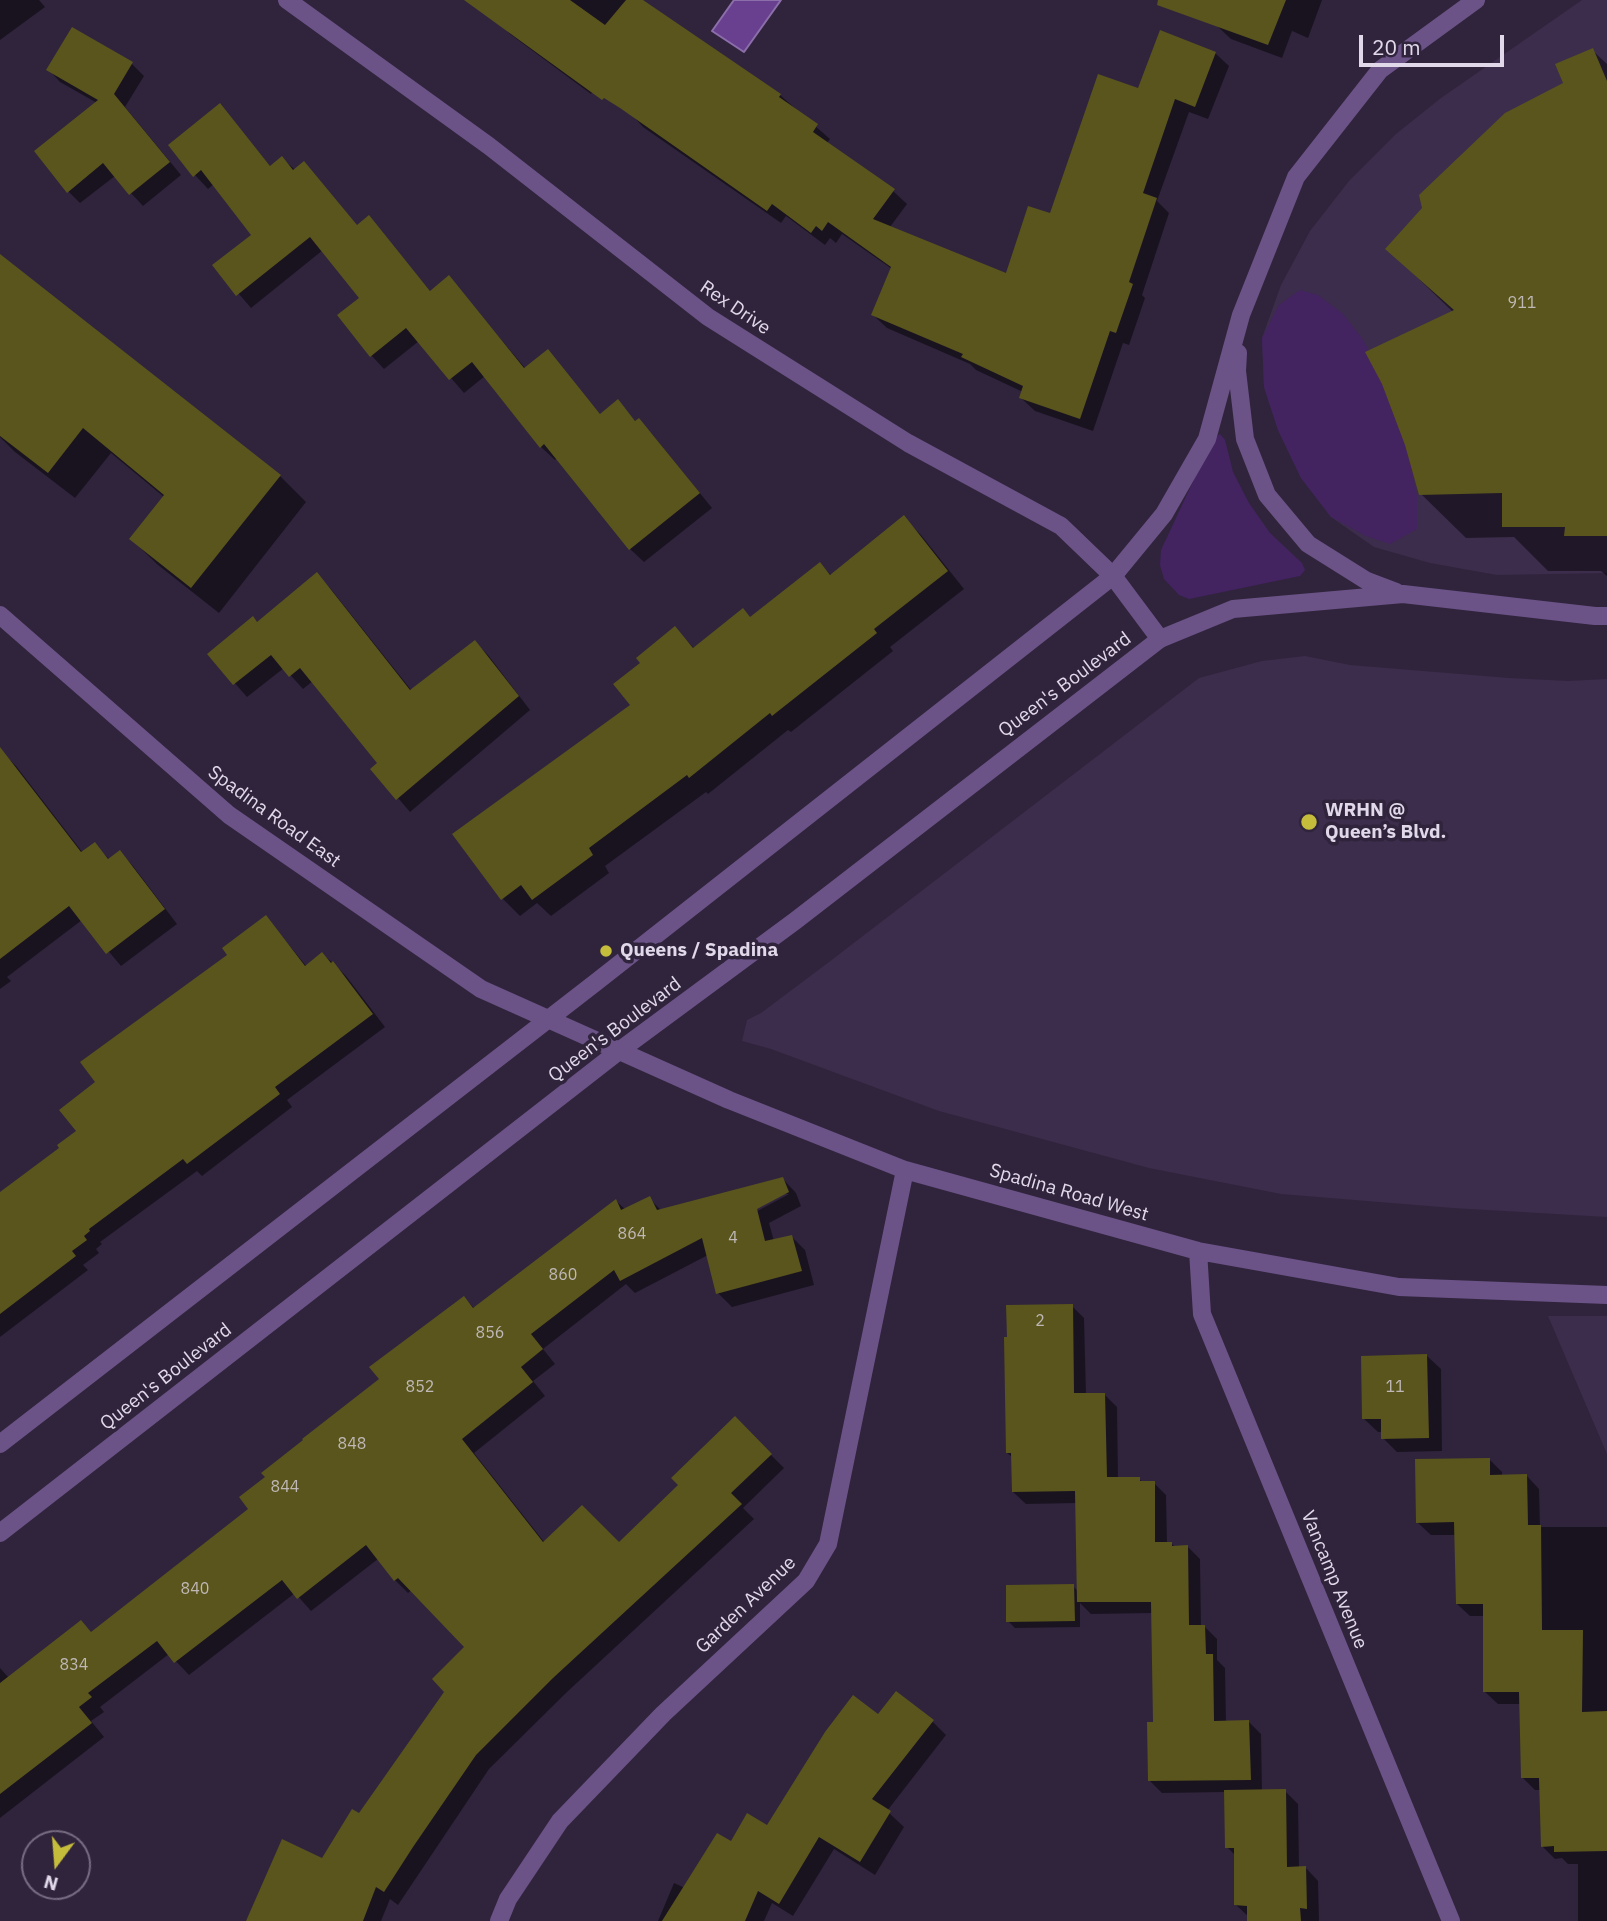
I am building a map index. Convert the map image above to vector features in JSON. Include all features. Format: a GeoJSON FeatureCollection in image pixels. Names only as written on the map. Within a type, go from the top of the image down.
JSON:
{"type":"FeatureCollection","features":[{"type":"Feature","properties":{"kind":"street","name":"Rex Drive"},"geometry":{"type":"LineString","coordinates":[[287,0],[489,146],[708,317],[908,443],[1061,527],[1113,576],[1160,639]]}},
{"type":"Feature","properties":{"kind":"street","name":"Queen's Boulevard"},"geometry":{"type":"LineString","coordinates":[[0,1444],[1113,576],[1164,514],[1207,439],[1241,315],[1296,177],[1380,70],[1476,0]]}},
{"type":"Feature","properties":{"kind":"street","name":"Queen's Boulevard"},"geometry":{"type":"LineString","coordinates":[[1241,315],[1237,371],[1245,439],[1267,495],[1308,544],[1367,581],[1403,594]]}},
{"type":"Feature","properties":{"kind":"street","name":"Queen's Boulevard"},"geometry":{"type":"LineString","coordinates":[[0,1533],[619,1051],[795,921],[1160,639],[1233,608],[1403,594],[1607,616]]}},
{"type":"Feature","properties":{"kind":"street","name":"Spadina Road East"},"geometry":{"type":"LineString","coordinates":[[0,615],[229,815],[481,989],[547,1020]]}},
{"type":"Feature","properties":{"kind":"street","name":"Spadina Road West"},"geometry":{"type":"LineString","coordinates":[[547,1020],[729,1100],[905,1170],[1198,1251],[1399,1287],[1607,1295]]}},
{"type":"Feature","properties":{"kind":"street","name":"Garden Avenue"},"geometry":{"type":"LineString","coordinates":[[499,1921],[509,1899],[561,1821],[663,1714],[806,1581],[828,1544],[905,1170]]}},
{"type":"Feature","properties":{"kind":"street","name":"Vancamp Avenue"},"geometry":{"type":"LineString","coordinates":[[1198,1251],[1202,1314],[1451,1921]]}},
{"type":"Feature","properties":{"kind":"shaded area"},"geometry":{"type":"Polygon","coordinates":[[[734,0],[781,0],[744,52],[712,31],[734,0]]]}},
{"type":"Feature","properties":{"kind":"shaded area"},"geometry":{"type":"Polygon","coordinates":[[[1582,0],[1607,0],[1607,573],[1497,575],[1430,563],[1374,547],[1331,517],[1301,478],[1278,430],[1264,387],[1262,338],[1281,285],[1310,231],[1349,181],[1396,134],[1441,98],[1582,0]]]}},
{"type":"Feature","properties":{"kind":"shaded area"},"geometry":{"type":"Polygon","coordinates":[[[1300,290],[1318,295],[1343,314],[1361,337],[1387,381],[1407,446],[1417,496],[1417,529],[1390,544],[1366,536],[1331,517],[1301,478],[1278,430],[1264,387],[1262,338],[1279,305],[1300,290]]]}},
{"type":"Feature","properties":{"kind":"shaded area"},"geometry":{"type":"Polygon","coordinates":[[[1220,434],[1225,440],[1233,472],[1249,503],[1270,533],[1302,563],[1305,570],[1300,576],[1189,599],[1179,595],[1164,579],[1160,565],[1161,550],[1213,439],[1220,434]]]}},
{"type":"Feature","properties":{"kind":"shaded area","name":"WRHN @ Queen’s Blvd."},"geometry":{"type":"Polygon","coordinates":[[[1305,656],[1350,665],[1509,678],[1568,681],[1607,679],[1607,1217],[1281,1194],[1149,1168],[939,1111],[771,1049],[742,1041],[747,1020],[761,1013],[829,962],[1199,678],[1262,661],[1305,656]]]}},
{"type":"Feature","properties":{"kind":"shaded area"},"geometry":{"type":"Polygon","coordinates":[[[1548,1316],[1607,1316],[1607,1454],[1548,1316]]]}},
{"type":"Feature","properties":{"kind":"building"},"geometry":{"type":"Polygon","coordinates":[[[464,0],[570,0],[605,25],[626,0],[643,0],[781,94],[779,97],[818,124],[813,132],[895,189],[873,219],[1006,273],[1028,206],[1050,213],[1098,74],[1138,88],[1160,30],[1216,52],[1195,107],[1175,99],[1143,193],[1157,198],[1129,282],[1133,284],[1116,333],[1110,331],[1080,419],[1019,398],[1023,386],[961,357],[963,354],[871,315],[891,267],[828,222],[822,231],[816,226],[811,233],[772,204],[767,211],[620,108],[604,98],[602,100],[464,0]]]}},
{"type":"Feature","properties":{"kind":"building"},"geometry":{"type":"Polygon","coordinates":[[[1158,0],[1286,0],[1268,45],[1157,5],[1158,0]]]}},
{"type":"Feature","properties":{"kind":"building"},"geometry":{"type":"Polygon","coordinates":[[[72,27],[133,62],[114,94],[170,162],[129,195],[103,163],[67,193],[34,151],[98,100],[46,70],[72,27]]]}},
{"type":"Feature","properties":{"kind":"building"},"geometry":{"type":"Polygon","coordinates":[[[1593,48],[1607,81],[1607,536],[1564,536],[1565,527],[1502,527],[1502,493],[1419,495],[1405,445],[1382,384],[1365,352],[1454,310],[1385,249],[1422,208],[1419,195],[1505,113],[1563,83],[1555,64],[1593,48]]]}},
{"type":"Feature","properties":{"kind":"building"},"geometry":{"type":"Polygon","coordinates":[[[220,103],[270,166],[282,156],[293,170],[304,161],[357,225],[369,215],[430,291],[449,275],[524,368],[548,349],[600,414],[618,399],[635,421],[639,418],[700,493],[629,550],[544,444],[540,448],[472,362],[449,380],[406,328],[370,357],[337,315],[359,298],[310,237],[236,296],[212,265],[251,235],[201,170],[193,177],[168,145],[220,103]]]}},
{"type":"Feature","properties":{"kind":"building"},"geometry":{"type":"Polygon","coordinates":[[[0,254],[281,475],[191,588],[129,539],[164,495],[83,428],[48,473],[0,436],[0,254]]]}},
{"type":"Feature","properties":{"kind":"building"},"geometry":{"type":"Polygon","coordinates":[[[904,515],[948,571],[874,629],[877,633],[772,716],[770,713],[689,778],[687,775],[589,848],[593,855],[532,900],[521,885],[501,900],[452,834],[630,705],[613,684],[640,663],[636,658],[675,626],[693,648],[743,608],[750,617],[820,562],[830,575],[904,515]]]}},
{"type":"Feature","properties":{"kind":"building"},"geometry":{"type":"Polygon","coordinates":[[[317,572],[410,690],[475,640],[519,696],[396,800],[370,769],[377,763],[300,668],[289,677],[271,655],[233,685],[207,654],[253,616],[257,622],[317,572]]]}},
{"type":"Feature","properties":{"kind":"building"},"geometry":{"type":"Polygon","coordinates":[[[0,747],[81,852],[95,842],[108,859],[120,850],[165,909],[106,954],[69,906],[0,959],[0,747]]]}},
{"type":"Feature","properties":{"kind":"building"},"geometry":{"type":"Polygon","coordinates":[[[266,915],[305,966],[322,952],[331,963],[333,961],[373,1014],[275,1087],[280,1094],[187,1164],[183,1159],[89,1229],[84,1236],[87,1240],[72,1251],[76,1256],[0,1314],[0,1192],[59,1148],[57,1145],[76,1131],[59,1110],[95,1082],[80,1062],[227,955],[222,948],[266,915]]]}},
{"type":"Feature","properties":{"kind":"building"},"geometry":{"type":"Polygon","coordinates":[[[783,1177],[789,1192],[757,1209],[765,1241],[792,1235],[802,1271],[716,1294],[702,1238],[620,1281],[614,1270],[531,1334],[543,1349],[521,1367],[533,1382],[462,1439],[543,1542],[582,1505],[619,1542],[678,1485],[671,1478],[735,1416],[772,1454],[731,1493],[742,1504],[553,1678],[476,1755],[384,1892],[376,1887],[363,1921],[246,1921],[282,1839],[322,1858],[352,1809],[359,1813],[444,1692],[432,1679],[464,1647],[398,1578],[394,1581],[366,1545],[297,1599],[282,1580],[174,1663],[157,1641],[88,1693],[92,1697],[79,1707],[92,1723],[0,1794],[0,1683],[81,1620],[91,1632],[248,1509],[239,1497],[265,1477],[261,1473],[379,1379],[369,1367],[464,1296],[473,1308],[616,1199],[621,1210],[650,1196],[657,1210],[783,1177]]]}},
{"type":"Feature","properties":{"kind":"building"},"geometry":{"type":"Polygon","coordinates":[[[1073,1304],[1074,1393],[1105,1393],[1107,1477],[1140,1477],[1140,1481],[1155,1481],[1155,1542],[1172,1542],[1172,1546],[1188,1545],[1189,1625],[1205,1625],[1206,1654],[1213,1654],[1214,1721],[1249,1720],[1251,1780],[1148,1781],[1147,1722],[1153,1722],[1151,1602],[1077,1602],[1075,1491],[1012,1492],[1011,1453],[1006,1453],[1006,1305],[1073,1304]]]}},
{"type":"Feature","properties":{"kind":"building"},"geometry":{"type":"Polygon","coordinates":[[[1427,1354],[1429,1438],[1381,1439],[1381,1419],[1362,1419],[1361,1356],[1427,1354]]]}},
{"type":"Feature","properties":{"kind":"building"},"geometry":{"type":"Polygon","coordinates":[[[1490,1458],[1490,1475],[1527,1474],[1528,1525],[1541,1525],[1542,1630],[1583,1630],[1582,1712],[1607,1711],[1607,1851],[1554,1852],[1554,1846],[1541,1847],[1539,1778],[1521,1778],[1519,1692],[1483,1692],[1483,1604],[1456,1604],[1454,1522],[1416,1523],[1415,1459],[1490,1458]]]}},
{"type":"Feature","properties":{"kind":"building"},"geometry":{"type":"Polygon","coordinates":[[[1074,1584],[1075,1621],[1006,1622],[1006,1585],[1074,1584]]]}},
{"type":"Feature","properties":{"kind":"building"},"geometry":{"type":"Polygon","coordinates":[[[896,1691],[934,1720],[872,1799],[891,1811],[860,1862],[819,1837],[779,1904],[758,1891],[745,1921],[662,1921],[717,1833],[731,1841],[747,1813],[767,1825],[825,1732],[853,1695],[878,1714],[896,1691]]]}},
{"type":"Feature","properties":{"kind":"building"},"geometry":{"type":"Polygon","coordinates":[[[1286,1789],[1287,1867],[1306,1866],[1307,1909],[1300,1908],[1301,1921],[1247,1921],[1247,1906],[1234,1905],[1234,1848],[1225,1848],[1224,1790],[1286,1789]]]}},
{"type":"Feature","properties":{"kind":"place","name":"WRHN @ Queen’s Blvd."},"geometry":{"type":"Point","coordinates":[1309,822]}},
{"type":"Feature","properties":{"kind":"place","name":"Queens / Spadina"},"geometry":{"type":"Point","coordinates":[606,951]}}]}
